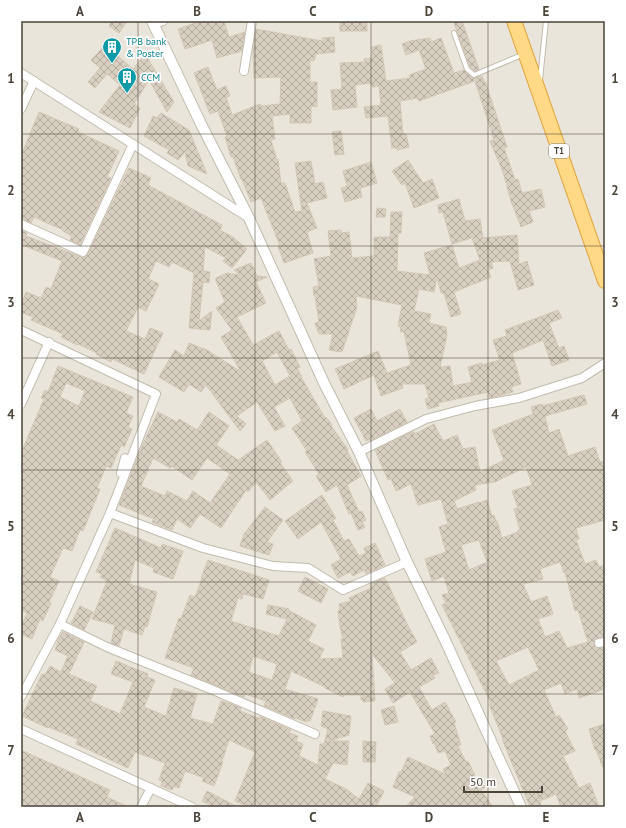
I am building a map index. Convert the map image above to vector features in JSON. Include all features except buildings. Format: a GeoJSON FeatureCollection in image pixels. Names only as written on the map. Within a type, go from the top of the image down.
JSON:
{"type":"FeatureCollection","features":[{"type":"Feature","properties":{"kind":"highway","name":"T1"},"geometry":{"type":"LineString","coordinates":[[514,21],[605,281]]}},
{"type":"Feature","properties":{"kind":"street"},"geometry":{"type":"LineString","coordinates":[[244,72],[252,21]]}},
{"type":"Feature","properties":{"kind":"street"},"geometry":{"type":"LineString","coordinates":[[156,22],[201,124],[249,218],[324,383],[359,452],[407,562],[445,640],[521,807]]}},
{"type":"Feature","properties":{"kind":"street"},"geometry":{"type":"LineString","coordinates":[[21,74],[249,218]]}},
{"type":"Feature","properties":{"kind":"street"},"geometry":{"type":"LineString","coordinates":[[21,109],[34,81]]}},
{"type":"Feature","properties":{"kind":"street"},"geometry":{"type":"LineString","coordinates":[[21,224],[83,252],[133,144]]}},
{"type":"Feature","properties":{"kind":"street"},"geometry":{"type":"LineString","coordinates":[[21,330],[156,394],[110,513],[60,624],[21,704]]}},
{"type":"Feature","properties":{"kind":"street"},"geometry":{"type":"LineString","coordinates":[[21,404],[49,342]]}},
{"type":"Feature","properties":{"kind":"street"},"geometry":{"type":"LineString","coordinates":[[359,452],[426,419],[475,406],[519,398],[582,378],[605,363]]}},
{"type":"Feature","properties":{"kind":"street"},"geometry":{"type":"LineString","coordinates":[[110,513],[125,458]]}},
{"type":"Feature","properties":{"kind":"street"},"geometry":{"type":"LineString","coordinates":[[110,513],[203,548],[273,566],[308,568],[343,590],[407,562]]}},
{"type":"Feature","properties":{"kind":"street"},"geometry":{"type":"LineString","coordinates":[[21,697],[60,624]]}},
{"type":"Feature","properties":{"kind":"street"},"geometry":{"type":"LineString","coordinates":[[60,624],[107,647],[206,687],[314,734]]}},
{"type":"Feature","properties":{"kind":"street"},"geometry":{"type":"LineString","coordinates":[[21,729],[192,807]]}},
{"type":"Feature","properties":{"kind":"street"},"geometry":{"type":"LineString","coordinates":[[141,807],[151,788]]}},
{"type":"Feature","properties":{"kind":"lane"},"geometry":{"type":"LineString","coordinates":[[538,92],[546,21]]}},
{"type":"Feature","properties":{"kind":"lane"},"geometry":{"type":"LineString","coordinates":[[454,33],[467,70],[474,75],[525,54]]}},
{"type":"Feature","properties":{"kind":"shaded area"},"geometry":{"type":"Polygon","coordinates":[[[21,21],[605,21],[605,807],[21,807],[21,21]]]}},
{"type":"Feature","properties":{"kind":"place","name":"TPB bank & Poster"},"geometry":{"type":"Point","coordinates":[112,64]}},
{"type":"Feature","properties":{"kind":"place","name":"CCM"},"geometry":{"type":"Point","coordinates":[127,94]}}]}
